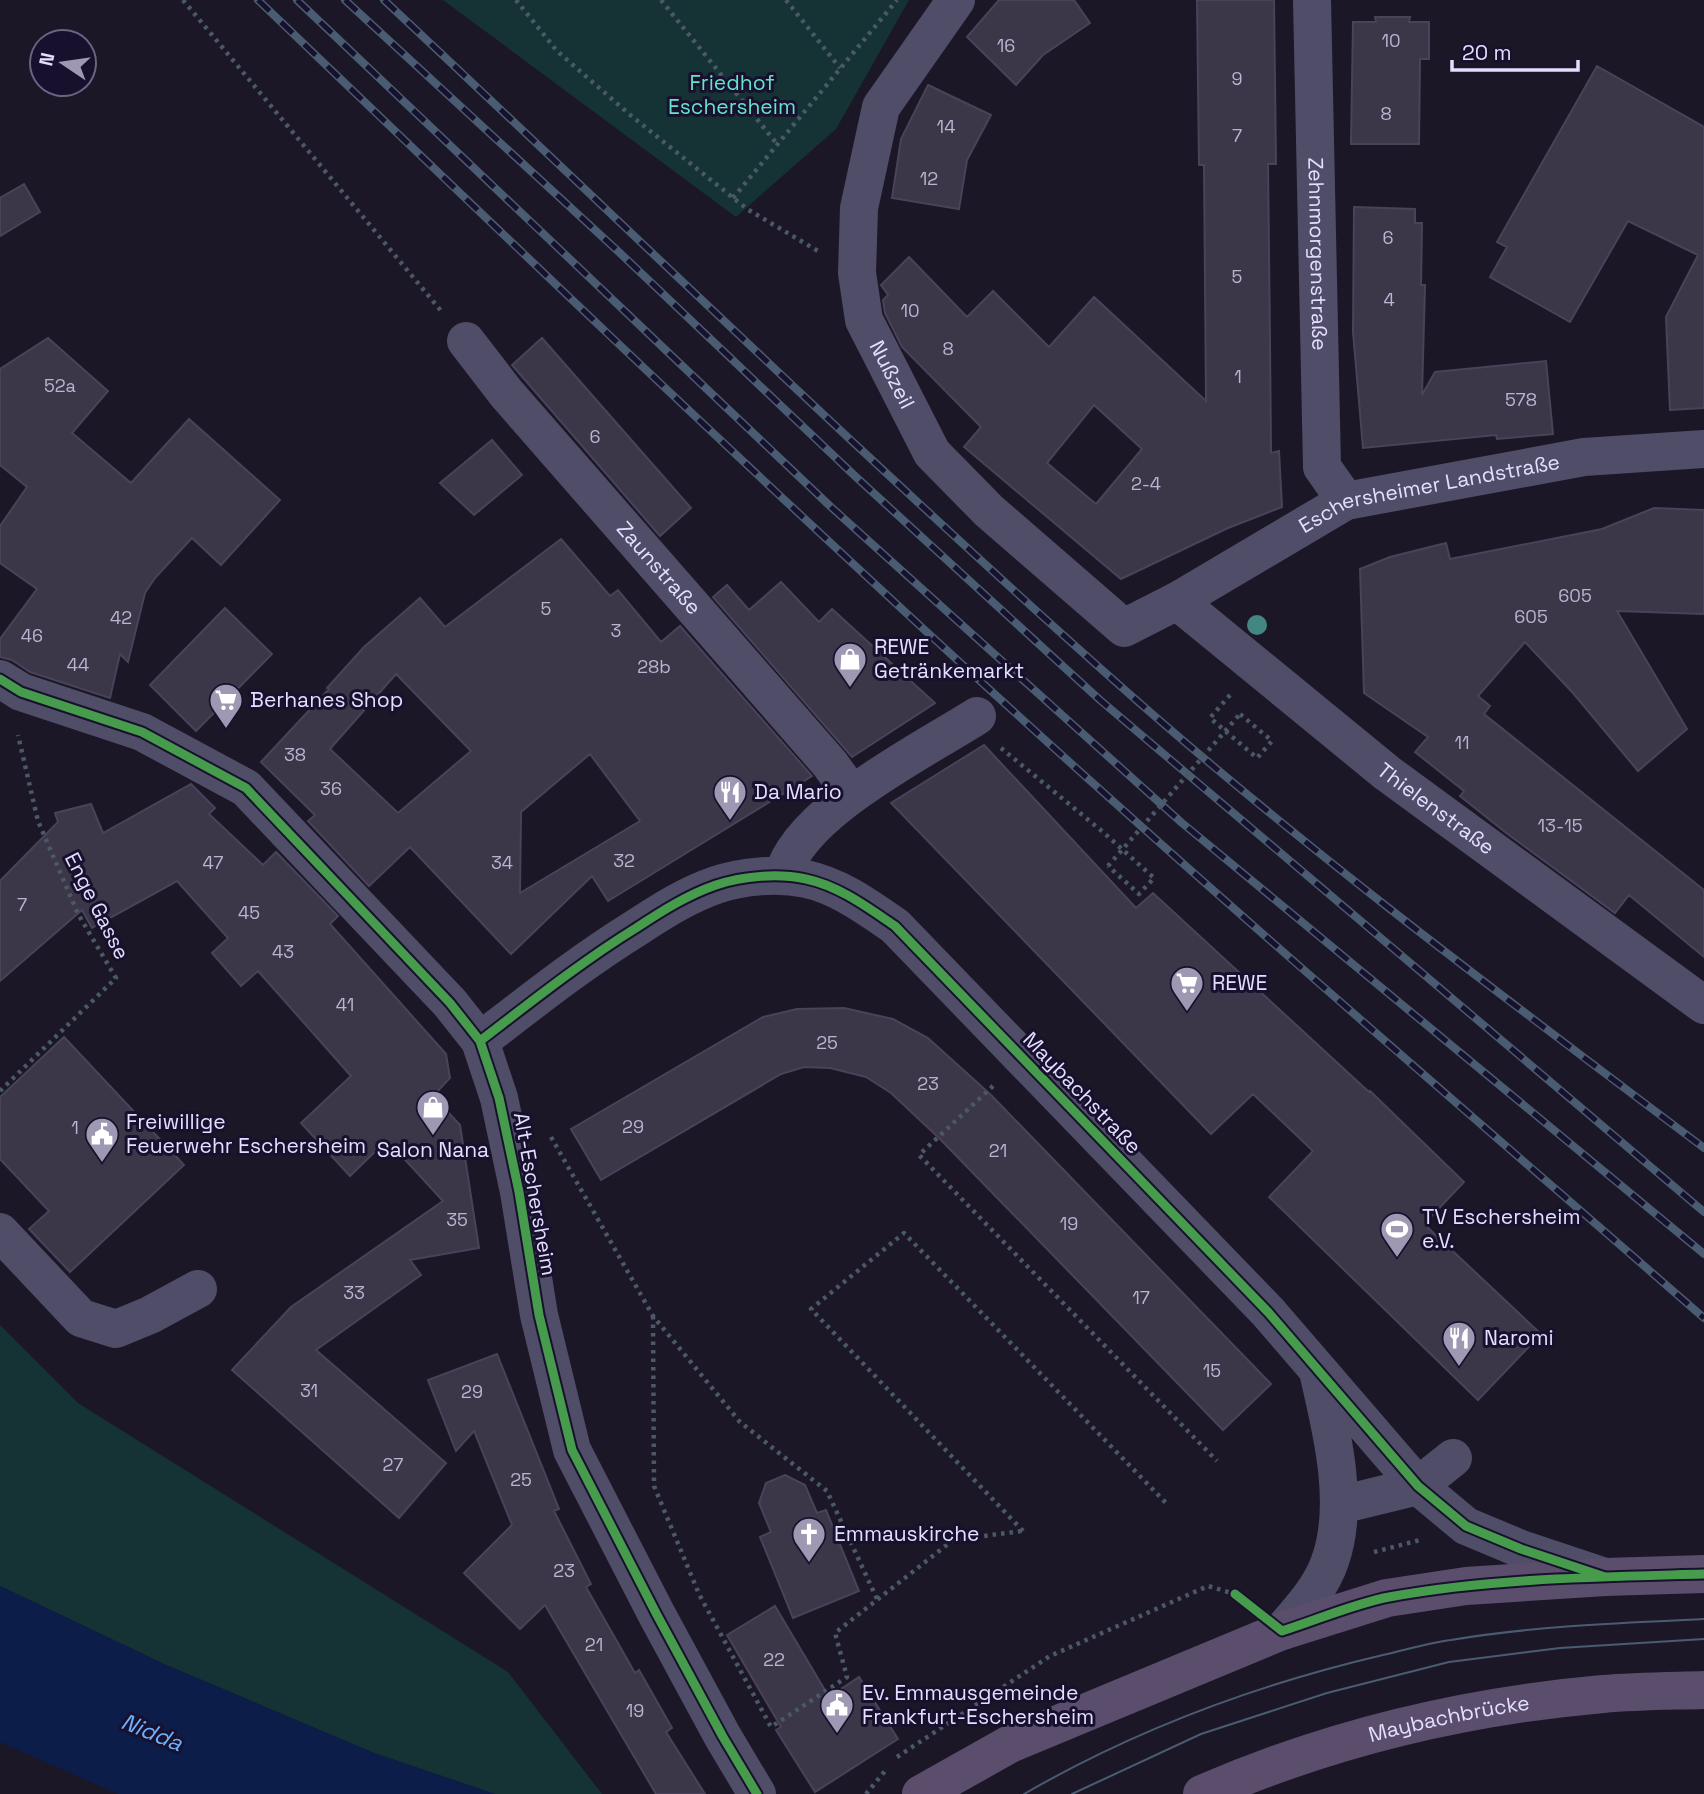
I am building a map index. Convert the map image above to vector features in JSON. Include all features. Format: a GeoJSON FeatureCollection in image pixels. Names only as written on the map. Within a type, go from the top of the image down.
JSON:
{"type":"FeatureCollection","features":[{"type":"Feature","properties":{"kind":"main road"},"geometry":{"type":"LineString","coordinates":[[921,1794],[1010,1744],[1282,1631],[1387,1598],[1466,1586],[1704,1574]]}},
{"type":"Feature","properties":{"kind":"main road","name":"Maybachbrücke"},"geometry":{"type":"LineString","coordinates":[[1202,1794],[1241,1777],[1375,1734],[1487,1709],[1604,1694],[1704,1690]]}},
{"type":"Feature","properties":{"kind":"street","name":"Zehnmorgenstraße"},"geometry":{"type":"LineString","coordinates":[[1312,0],[1322,467],[1346,501]]}},
{"type":"Feature","properties":{"kind":"street","name":"Nußzeil"},"geometry":{"type":"LineString","coordinates":[[954,1],[881,107],[859,208],[857,274],[864,320],[932,453],[989,511],[1125,628],[1177,601]]}},
{"type":"Feature","properties":{"kind":"street","name":"Zaunstraße"},"geometry":{"type":"LineString","coordinates":[[466,341],[506,393],[830,764],[851,793]]}},
{"type":"Feature","properties":{"kind":"street","name":"Eschersheimer Landstraße"},"geometry":{"type":"LineString","coordinates":[[1177,601],[1346,501],[1584,457],[1704,449]]}},
{"type":"Feature","properties":{"kind":"street","name":"Thielenstraße"},"geometry":{"type":"LineString","coordinates":[[1177,601],[1387,773],[1704,1005]]}},
{"type":"Feature","properties":{"kind":"street","name":"Alt-Eschersheim"},"geometry":{"type":"LineString","coordinates":[[11,685],[142,732],[246,788],[450,1003],[480,1041],[499,1098],[519,1192],[539,1315],[572,1450],[657,1615],[757,1794]]}},
{"type":"Feature","properties":{"kind":"street"},"geometry":{"type":"LineString","coordinates":[[783,876],[786,862],[794,850],[851,793],[988,731]]}},
{"type":"Feature","properties":{"kind":"street","name":"Maybachstraße"},"geometry":{"type":"LineString","coordinates":[[480,1041],[602,949],[679,901],[717,885],[747,878],[783,876],[808,879],[852,897],[895,926],[1239,1281],[1418,1486],[1466,1526],[1521,1549],[1605,1577]]}},
{"type":"Feature","properties":{"kind":"street"},"geometry":{"type":"LineString","coordinates":[[0,1232],[81,1318],[116,1329],[150,1315],[198,1289]]}},
{"type":"Feature","properties":{"kind":"street","name":"Maybachstraße"},"geometry":{"type":"LineString","coordinates":[[1282,1631],[1310,1599],[1330,1561],[1340,1505],[1332,1430],[1318,1370]]}},
{"type":"Feature","properties":{"kind":"street"},"geometry":{"type":"LineString","coordinates":[[1340,1505],[1418,1486],[1453,1458]]}},
{"type":"Feature","properties":{"kind":"path"},"geometry":{"type":"LineString","coordinates":[[183,0],[466,341]]}},
{"type":"Feature","properties":{"kind":"path"},"geometry":{"type":"LineString","coordinates":[[516,0],[557,51],[629,114],[733,198],[857,274]]}},
{"type":"Feature","properties":{"kind":"path"},"geometry":{"type":"LineString","coordinates":[[661,0],[777,144]]}},
{"type":"Feature","properties":{"kind":"path"},"geometry":{"type":"LineString","coordinates":[[786,0],[840,68]]}},
{"type":"Feature","properties":{"kind":"path"},"geometry":{"type":"LineString","coordinates":[[733,198],[897,0]]}},
{"type":"Feature","properties":{"kind":"path"},"geometry":{"type":"LineString","coordinates":[[988,731],[1103,832],[1154,878],[1139,894],[1108,866],[1240,714],[1272,741],[1257,758],[1210,718]]}},
{"type":"Feature","properties":{"kind":"path"},"geometry":{"type":"LineString","coordinates":[[995,1084],[919,1155],[1217,1461]]}},
{"type":"Feature","properties":{"kind":"path"},"geometry":{"type":"LineString","coordinates":[[547,1130],[653,1316],[740,1422],[827,1492],[877,1599]]}},
{"type":"Feature","properties":{"kind":"path"},"geometry":{"type":"LineString","coordinates":[[653,1316],[654,1486],[699,1594],[771,1727],[847,1676],[835,1633],[877,1599],[953,1540],[1023,1531],[811,1309],[904,1233],[1167,1504]]}},
{"type":"Feature","properties":{"kind":"path"},"geometry":{"type":"LineString","coordinates":[[1370,1553],[1430,1537]]}},
{"type":"Feature","properties":{"kind":"path"},"geometry":{"type":"LineString","coordinates":[[866,1794],[898,1756],[1050,1656],[1208,1586],[1235,1594],[1282,1631]]}},
{"type":"Feature","properties":{"kind":"green space","name":"Friedhof Eschersheim"},"geometry":{"type":"Polygon","coordinates":[[[443,0],[909,0],[836,129],[736,217],[443,0]]]}},
{"type":"Feature","properties":{"kind":"green space"},"geometry":{"type":"Polygon","coordinates":[[[0,1325],[78,1403],[508,1672],[602,1794],[495,1794],[374,1753],[164,1664],[0,1586],[0,1325]]]}},
{"type":"Feature","properties":{"kind":"water","name":"Nidda"},"geometry":{"type":"Polygon","coordinates":[[[0,1586],[164,1664],[374,1753],[495,1794],[118,1794],[0,1742],[0,1586]]]}},
{"type":"Feature","properties":{"kind":"building"},"geometry":{"type":"Polygon","coordinates":[[[999,0],[1074,0],[1090,23],[1043,55],[1016,85],[967,37],[999,0]]]}},
{"type":"Feature","properties":{"kind":"building"},"geometry":{"type":"Polygon","coordinates":[[[1197,0],[1274,0],[1276,164],[1268,164],[1271,453],[1279,451],[1282,507],[1228,528],[1121,579],[964,447],[981,427],[902,347],[885,313],[883,300],[888,295],[881,285],[909,257],[967,317],[993,291],[1049,347],[1094,297],[1206,401],[1204,165],[1199,165],[1197,0]],[[1094,405],[1047,463],[1096,504],[1142,449],[1094,405]]]}},
{"type":"Feature","properties":{"kind":"building"},"geometry":{"type":"Polygon","coordinates":[[[1375,17],[1410,17],[1409,22],[1429,22],[1429,59],[1420,59],[1419,144],[1351,144],[1353,22],[1376,22],[1375,17]]]}},
{"type":"Feature","properties":{"kind":"building"},"geometry":{"type":"Polygon","coordinates":[[[1597,66],[1704,127],[1704,408],[1670,410],[1666,317],[1698,255],[1628,221],[1570,322],[1490,277],[1507,247],[1497,242],[1597,66]]]}},
{"type":"Feature","properties":{"kind":"building"},"geometry":{"type":"Polygon","coordinates":[[[928,85],[991,115],[967,160],[959,209],[892,198],[901,139],[928,85]]]}},
{"type":"Feature","properties":{"kind":"building"},"geometry":{"type":"Polygon","coordinates":[[[24,184],[40,212],[0,236],[0,198],[24,184]]]}},
{"type":"Feature","properties":{"kind":"building"},"geometry":{"type":"Polygon","coordinates":[[[1354,207],[1415,209],[1415,223],[1422,223],[1421,285],[1425,285],[1422,395],[1435,372],[1546,361],[1553,434],[1497,439],[1496,435],[1363,448],[1353,332],[1354,207]]]}},
{"type":"Feature","properties":{"kind":"building"},"geometry":{"type":"Polygon","coordinates":[[[48,338],[108,391],[72,433],[131,483],[189,419],[280,500],[221,565],[192,538],[155,578],[145,593],[128,662],[120,654],[110,698],[30,672],[12,660],[0,657],[0,639],[37,589],[0,563],[0,526],[27,487],[0,465],[0,369],[48,338]]]}},
{"type":"Feature","properties":{"kind":"building"},"geometry":{"type":"Polygon","coordinates":[[[542,338],[691,508],[660,536],[512,365],[542,338]]]}},
{"type":"Feature","properties":{"kind":"building"},"geometry":{"type":"Polygon","coordinates":[[[492,440],[522,475],[474,515],[440,483],[492,440]]]}},
{"type":"Feature","properties":{"kind":"building"},"geometry":{"type":"Polygon","coordinates":[[[1654,508],[1704,510],[1704,614],[1617,611],[1687,729],[1638,771],[1573,693],[1525,642],[1478,696],[1490,706],[1484,714],[1704,890],[1704,957],[1629,895],[1615,913],[1505,832],[1460,796],[1464,791],[1415,752],[1428,737],[1364,693],[1360,569],[1390,557],[1446,543],[1450,559],[1602,529],[1654,508]]]}},
{"type":"Feature","properties":{"kind":"building"},"geometry":{"type":"Polygon","coordinates":[[[561,539],[610,596],[618,590],[661,642],[680,626],[812,776],[608,901],[592,876],[511,954],[410,847],[369,886],[308,821],[315,815],[261,762],[364,647],[420,598],[445,627],[561,539]],[[396,674],[330,749],[398,813],[471,751],[396,674]],[[590,754],[521,812],[520,893],[640,821],[590,754]]]}},
{"type":"Feature","properties":{"kind":"building","name":"REWE Getränkemarkt"},"geometry":{"type":"Polygon","coordinates":[[[781,582],[819,622],[832,609],[935,703],[852,757],[713,597],[727,585],[749,610],[781,582]]]}},
{"type":"Feature","properties":{"kind":"building"},"geometry":{"type":"Polygon","coordinates":[[[225,608],[272,654],[196,731],[150,685],[225,608]]]}},
{"type":"Feature","properties":{"kind":"building"},"geometry":{"type":"Polygon","coordinates":[[[984,745],[1136,908],[1153,893],[1370,1091],[1464,1182],[1424,1224],[1541,1334],[1478,1400],[1269,1197],[1313,1151],[1253,1094],[1211,1134],[891,803],[984,745]]]}},
{"type":"Feature","properties":{"kind":"building"},"geometry":{"type":"Polygon","coordinates":[[[191,784],[215,808],[209,814],[263,865],[276,852],[338,916],[330,924],[446,1054],[450,1078],[433,1096],[460,1125],[479,1248],[410,1260],[421,1275],[316,1350],[446,1463],[399,1518],[232,1370],[291,1307],[443,1201],[387,1140],[350,1176],[301,1123],[351,1076],[258,971],[241,986],[212,953],[228,938],[177,881],[92,928],[82,910],[0,981],[0,881],[58,822],[55,813],[91,804],[103,833],[191,784]]]}},
{"type":"Feature","properties":{"kind":"building"},"geometry":{"type":"Polygon","coordinates":[[[844,1008],[893,1019],[928,1038],[991,1095],[1271,1384],[1223,1430],[939,1138],[891,1093],[866,1077],[830,1068],[804,1067],[781,1074],[601,1180],[571,1129],[763,1017],[797,1009],[844,1008]]]}},
{"type":"Feature","properties":{"kind":"building"},"geometry":{"type":"Polygon","coordinates":[[[64,1037],[184,1165],[70,1272],[29,1229],[49,1211],[0,1159],[0,1097],[64,1037]]]}},
{"type":"Feature","properties":{"kind":"building"},"geometry":{"type":"Polygon","coordinates":[[[497,1354],[559,1509],[554,1511],[591,1584],[586,1587],[635,1673],[639,1670],[672,1728],[666,1732],[705,1794],[656,1794],[545,1605],[520,1629],[464,1573],[512,1525],[474,1431],[456,1451],[428,1380],[497,1354]]]}},
{"type":"Feature","properties":{"kind":"building","name":"Emmauskirche"},"geometry":{"type":"Polygon","coordinates":[[[785,1475],[805,1485],[817,1513],[826,1510],[859,1591],[793,1618],[760,1537],[771,1532],[759,1503],[766,1483],[785,1475]]]}},
{"type":"Feature","properties":{"kind":"building"},"geometry":{"type":"Polygon","coordinates":[[[775,1606],[829,1697],[859,1677],[898,1739],[815,1792],[776,1730],[781,1727],[727,1635],[775,1606]]]}},
{"type":"Feature","properties":{"kind":"tram line"},"geometry":{"type":"LineString","coordinates":[[1024,1794],[1109,1749],[1199,1711],[1337,1667],[1434,1643],[1483,1635],[1577,1626],[1704,1619]]}},
{"type":"Feature","properties":{"kind":"tram line"},"geometry":{"type":"LineString","coordinates":[[1072,1794],[1201,1734],[1327,1693],[1449,1662],[1560,1648],[1704,1639]]}},
{"type":"Feature","properties":{"kind":"railway"},"geometry":{"type":"LineString","coordinates":[[258,0],[699,419],[1057,751],[1704,1318]]}},
{"type":"Feature","properties":{"kind":"railway"},"geometry":{"type":"LineString","coordinates":[[297,0],[831,507],[1182,823],[1704,1254]]}},
{"type":"Feature","properties":{"kind":"railway"},"geometry":{"type":"LineString","coordinates":[[345,0],[621,254],[856,477],[1100,700],[1704,1212]]}},
{"type":"Feature","properties":{"kind":"railway"},"geometry":{"type":"LineString","coordinates":[[384,0],[840,430],[1188,745],[1333,864],[1480,979],[1704,1148]]}},
{"type":"Feature","properties":{"kind":"cycle path"},"geometry":{"type":"LineString","coordinates":[[0,679],[21,692],[142,732],[246,788],[450,1003],[480,1041],[499,1098],[519,1192],[539,1315],[572,1450],[657,1615],[757,1794]]}},
{"type":"Feature","properties":{"kind":"cycle path"},"geometry":{"type":"LineString","coordinates":[[480,1041],[616,941],[675,904],[705,889],[737,879],[772,876],[806,879],[841,892],[895,926],[1268,1312],[1418,1486],[1466,1526],[1521,1549],[1605,1577]]}},
{"type":"Feature","properties":{"kind":"cycle path"},"geometry":{"type":"LineString","coordinates":[[1235,1594],[1282,1631],[1362,1604],[1428,1591],[1546,1580],[1704,1574]]}},
{"type":"Feature","properties":{"kind":"place","name":"REWE Getränkemarkt"},"geometry":{"type":"Point","coordinates":[850,689]}},
{"type":"Feature","properties":{"kind":"place","name":"Berhanes Shop"},"geometry":{"type":"Point","coordinates":[226,730]}},
{"type":"Feature","properties":{"kind":"place","name":"Da Mario"},"geometry":{"type":"Point","coordinates":[730,822]}},
{"type":"Feature","properties":{"kind":"place","name":"REWE"},"geometry":{"type":"Point","coordinates":[1187,1013]}},
{"type":"Feature","properties":{"kind":"place","name":"Salon Nana"},"geometry":{"type":"Point","coordinates":[433,1137]}},
{"type":"Feature","properties":{"kind":"place","name":"Freiwillige Feuerwehr Eschersheim"},"geometry":{"type":"Point","coordinates":[102,1164]}},
{"type":"Feature","properties":{"kind":"place","name":"TV Eschersheim e.V."},"geometry":{"type":"Point","coordinates":[1397,1259]}},
{"type":"Feature","properties":{"kind":"place","name":"Naromi"},"geometry":{"type":"Point","coordinates":[1459,1368]}},
{"type":"Feature","properties":{"kind":"place","name":"Emmauskirche"},"geometry":{"type":"Point","coordinates":[809,1564]}},
{"type":"Feature","properties":{"kind":"place","name":"Ev. Emmausgemeinde Frankfurt-Eschersheim"},"geometry":{"type":"Point","coordinates":[837,1735]}}]}
